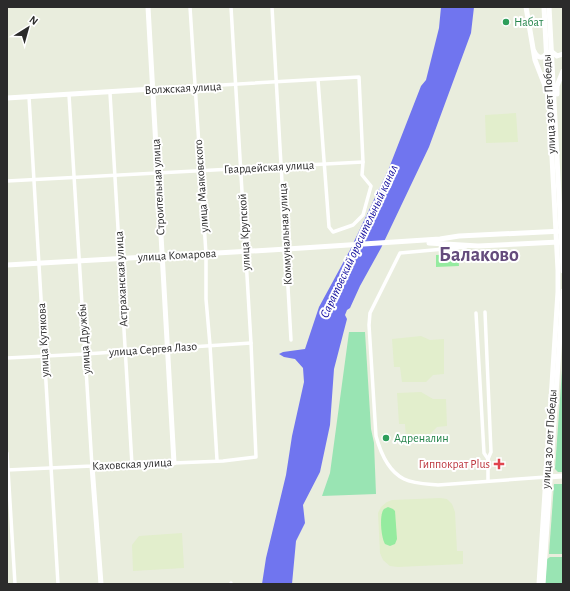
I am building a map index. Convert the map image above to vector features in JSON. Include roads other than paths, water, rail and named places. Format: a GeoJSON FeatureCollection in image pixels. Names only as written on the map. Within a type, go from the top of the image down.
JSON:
{"type":"FeatureCollection","features":[{"type":"Feature","properties":{"kind":"main road","name":"Строительная улица"},"geometry":{"type":"LineString","coordinates":[[148,7],[174,463]]}},
{"type":"Feature","properties":{"kind":"main road","name":"улица 30 лет Победы"},"geometry":{"type":"LineString","coordinates":[[526,7],[537,68],[547,91],[549,100]]}},
{"type":"Feature","properties":{"kind":"main road","name":"улица 30 лет Победы"},"geometry":{"type":"LineString","coordinates":[[544,7],[549,52],[549,100],[560,231],[558,270],[561,314]]}},
{"type":"Feature","properties":{"kind":"main road"},"geometry":{"type":"LineString","coordinates":[[400,242],[459,236],[560,231],[555,121],[549,52],[549,7]]}},
{"type":"Feature","properties":{"kind":"main road"},"geometry":{"type":"LineString","coordinates":[[534,50],[537,56],[542,58],[549,52]]}},
{"type":"Feature","properties":{"kind":"main road"},"geometry":{"type":"LineString","coordinates":[[549,52],[557,56],[563,54]]}},
{"type":"Feature","properties":{"kind":"main road"},"geometry":{"type":"LineString","coordinates":[[555,121],[557,112],[557,86],[563,71]]}},
{"type":"Feature","properties":{"kind":"main road","name":"Волжская улица"},"geometry":{"type":"LineString","coordinates":[[7,98],[110,93],[153,89]]}},
{"type":"Feature","properties":{"kind":"main road"},"geometry":{"type":"LineString","coordinates":[[459,236],[459,245]]}},
{"type":"Feature","properties":{"kind":"main road"},"geometry":{"type":"LineString","coordinates":[[400,242],[478,246],[560,242],[563,271]]}},
{"type":"Feature","properties":{"kind":"main road","name":"улица Комарова"},"geometry":{"type":"LineString","coordinates":[[7,265],[400,242]]}},
{"type":"Feature","properties":{"kind":"main road"},"geometry":{"type":"LineString","coordinates":[[543,584],[549,477],[563,291]]}},
{"type":"Feature","properties":{"kind":"main road","name":"Каховская улица"},"geometry":{"type":"LineString","coordinates":[[92,466],[174,463]]}},
{"type":"Feature","properties":{"kind":"main road","name":"улица Дружбы"},"geometry":{"type":"LineString","coordinates":[[92,466],[101,584]]}},
{"type":"Feature","properties":{"kind":"main road"},"geometry":{"type":"LineString","coordinates":[[549,477],[563,476]]}},
{"type":"Feature","properties":{"kind":"main road","name":"улица 30 лет Победы"},"geometry":{"type":"LineString","coordinates":[[539,584],[549,477]]}},
{"type":"Feature","properties":{"kind":"street","name":"улица Маяковского"},"geometry":{"type":"LineString","coordinates":[[190,7],[206,254],[206,299],[217,460]]}},
{"type":"Feature","properties":{"kind":"street","name":"улица Крупской"},"geometry":{"type":"LineString","coordinates":[[231,7],[251,343],[256,458]]}},
{"type":"Feature","properties":{"kind":"street","name":"Коммунальная улица"},"geometry":{"type":"LineString","coordinates":[[272,7],[278,82],[291,340]]}},
{"type":"Feature","properties":{"kind":"street","name":"Волжская улица"},"geometry":{"type":"LineString","coordinates":[[153,89],[359,77],[364,162]]}},
{"type":"Feature","properties":{"kind":"street"},"geometry":{"type":"LineString","coordinates":[[318,80],[323,164],[329,227],[333,232],[353,226],[363,215],[370,186],[362,175],[364,162]]}},
{"type":"Feature","properties":{"kind":"street","name":"Астраханская улица"},"geometry":{"type":"LineString","coordinates":[[110,93],[132,465]]}},
{"type":"Feature","properties":{"kind":"street","name":"улица Дружбы"},"geometry":{"type":"LineString","coordinates":[[69,95],[92,466]]}},
{"type":"Feature","properties":{"kind":"street","name":"улица Кутякова"},"geometry":{"type":"LineString","coordinates":[[29,97],[58,584]]}},
{"type":"Feature","properties":{"kind":"street","name":"Гвардейская улица"},"geometry":{"type":"LineString","coordinates":[[7,181],[364,162]]}},
{"type":"Feature","properties":{"kind":"street"},"geometry":{"type":"LineString","coordinates":[[440,243],[442,246],[440,250]]}},
{"type":"Feature","properties":{"kind":"street"},"geometry":{"type":"LineString","coordinates":[[478,246],[400,253],[370,313],[369,325],[376,436],[379,447],[385,460],[404,479],[420,484],[438,485],[549,477]]}},
{"type":"Feature","properties":{"kind":"street"},"geometry":{"type":"LineString","coordinates":[[485,312],[491,452],[488,459],[488,481]]}},
{"type":"Feature","properties":{"kind":"street"},"geometry":{"type":"LineString","coordinates":[[476,313],[484,453],[488,459]]}},
{"type":"Feature","properties":{"kind":"street","name":"улица Сергея Лазо"},"geometry":{"type":"LineString","coordinates":[[7,358],[251,343]]}},
{"type":"Feature","properties":{"kind":"street"},"geometry":{"type":"LineString","coordinates":[[7,453],[15,584]]}},
{"type":"Feature","properties":{"kind":"street","name":"Каховская улица"},"geometry":{"type":"LineString","coordinates":[[174,463],[256,458]]}},
{"type":"Feature","properties":{"kind":"street","name":"Каховская улица"},"geometry":{"type":"LineString","coordinates":[[8,470],[92,466]]}},
{"type":"Feature","properties":{"kind":"water","name":"Саратовский оросительный канал"},"geometry":{"type":"Polygon","coordinates":[[[441,7],[474,7],[471,33],[429,147],[381,248],[345,315],[347,319],[334,369],[330,425],[320,472],[303,505],[305,523],[296,541],[292,584],[262,584],[266,558],[286,475],[292,436],[304,382],[303,368],[295,359],[284,357],[279,354],[283,352],[305,349],[319,307],[350,250],[389,168],[421,86],[426,80],[439,28],[441,7]]]}},
{"type":"Feature","properties":{"kind":"place","name":"Набат"},"geometry":{"type":"Point","coordinates":[506,22]}},
{"type":"Feature","properties":{"kind":"place","name":"Адреналин"},"geometry":{"type":"Point","coordinates":[386,438]}},
{"type":"Feature","properties":{"kind":"place","name":"Гиппократ Plus"},"geometry":{"type":"Point","coordinates":[499,464]}},
{"type":"Feature","properties":{"kind":"district","name":"Балаково"},"geometry":{"type":"Point","coordinates":[479,254]}}]}
